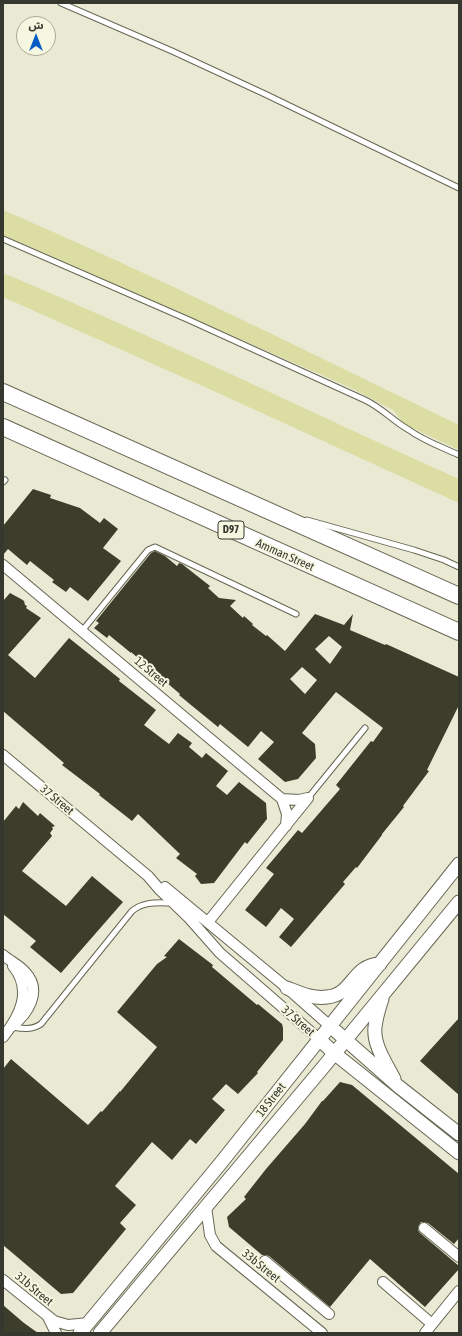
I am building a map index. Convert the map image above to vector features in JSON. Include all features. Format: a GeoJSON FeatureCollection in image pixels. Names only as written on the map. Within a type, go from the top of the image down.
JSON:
{"type":"FeatureCollection","features":[{"type":"Feature","properties":{"kind":"main road"},"geometry":{"type":"LineString","coordinates":[[3,392],[459,596]]}},
{"type":"Feature","properties":{"kind":"main road","name":"Amman Street"},"geometry":{"type":"LineString","coordinates":[[3,426],[459,632]]}},
{"type":"Feature","properties":{"kind":"street","name":"12 Street"},"geometry":{"type":"LineString","coordinates":[[3,565],[282,799]]}},
{"type":"Feature","properties":{"kind":"street","name":"37 Street"},"geometry":{"type":"LineString","coordinates":[[3,754],[148,876],[220,953],[334,1053],[459,1153]]}},
{"type":"Feature","properties":{"kind":"street"},"geometry":{"type":"LineString","coordinates":[[286,826],[287,814],[282,799],[299,800],[308,798]]}},
{"type":"Feature","properties":{"kind":"street"},"geometry":{"type":"LineString","coordinates":[[208,922],[308,798]]}},
{"type":"Feature","properties":{"kind":"street","name":"18 Street"},"geometry":{"type":"LineString","coordinates":[[84,1328],[220,1164],[459,864]]}},
{"type":"Feature","properties":{"kind":"street","name":"37 Street"},"geometry":{"type":"LineString","coordinates":[[148,876],[170,890],[287,988],[398,1086],[457,1131]]}},
{"type":"Feature","properties":{"kind":"street","name":"18 Street"},"geometry":{"type":"LineString","coordinates":[[100,1333],[459,902]]}},
{"type":"Feature","properties":{"kind":"street"},"geometry":{"type":"LineString","coordinates":[[3,1037],[11,1027],[22,1005],[23,989],[18,972],[5,957]]}},
{"type":"Feature","properties":{"kind":"street"},"geometry":{"type":"LineString","coordinates":[[287,988],[315,997],[332,996],[345,989],[366,966],[380,964]]}},
{"type":"Feature","properties":{"kind":"street"},"geometry":{"type":"LineString","coordinates":[[383,994],[376,1019],[376,1038],[378,1047],[398,1086]]}},
{"type":"Feature","properties":{"kind":"street","name":"33b Street"},"geometry":{"type":"LineString","coordinates":[[206,1206],[210,1235],[216,1246],[322,1333]]}},
{"type":"Feature","properties":{"kind":"street"},"geometry":{"type":"LineString","coordinates":[[424,1228],[459,1257]]}},
{"type":"Feature","properties":{"kind":"street"},"geometry":{"type":"LineString","coordinates":[[265,1261],[329,1314]]}},
{"type":"Feature","properties":{"kind":"street","name":"31b Street"},"geometry":{"type":"LineString","coordinates":[[3,1280],[48,1317],[61,1324],[84,1328]]}},
{"type":"Feature","properties":{"kind":"street"},"geometry":{"type":"LineString","coordinates":[[383,1282],[432,1324]]}},
{"type":"Feature","properties":{"kind":"street"},"geometry":{"type":"LineString","coordinates":[[285,1303],[298,1288]]}},
{"type":"Feature","properties":{"kind":"street"},"geometry":{"type":"LineString","coordinates":[[425,1333],[459,1291]]}},
{"type":"Feature","properties":{"kind":"street","name":"31b Street"},"geometry":{"type":"LineString","coordinates":[[48,1317],[56,1333]]}},
{"type":"Feature","properties":{"kind":"lane"},"geometry":{"type":"LineString","coordinates":[[61,3],[172,51],[267,95],[459,188]]}},
{"type":"Feature","properties":{"kind":"lane"},"geometry":{"type":"LineString","coordinates":[[3,239],[189,320],[365,400],[381,408],[398,423],[419,436],[459,455]]}},
{"type":"Feature","properties":{"kind":"lane"},"geometry":{"type":"LineString","coordinates":[[261,508],[414,550],[444,560],[459,567]]}},
{"type":"Feature","properties":{"kind":"lane"},"geometry":{"type":"LineString","coordinates":[[82,631],[148,550],[155,547],[296,614]]}},
{"type":"Feature","properties":{"kind":"lane"},"geometry":{"type":"LineString","coordinates":[[308,798],[365,728]]}},
{"type":"Feature","properties":{"kind":"lane"},"geometry":{"type":"LineString","coordinates":[[11,1027],[28,1029],[41,1024],[132,911],[137,907],[149,903],[174,903]]}},
{"type":"Feature","properties":{"kind":"green space"},"geometry":{"type":"Polygon","coordinates":[[[3,210],[118,261],[459,425],[459,450],[404,424],[393,410],[349,387],[3,235],[3,210]]]}},
{"type":"Feature","properties":{"kind":"green space"},"geometry":{"type":"Polygon","coordinates":[[[3,273],[175,348],[459,479],[459,503],[3,297],[3,273]]]}},
{"type":"Feature","properties":{"kind":"building"},"geometry":{"type":"Polygon","coordinates":[[[33,489],[51,495],[50,498],[80,508],[100,523],[104,518],[118,529],[103,548],[121,561],[88,601],[70,587],[66,592],[52,582],[54,580],[30,561],[27,565],[8,549],[3,555],[3,526],[33,489]]]}},
{"type":"Feature","properties":{"kind":"building"},"geometry":{"type":"Polygon","coordinates":[[[155,551],[165,556],[177,566],[179,563],[182,564],[210,586],[208,588],[219,598],[236,600],[230,606],[285,651],[315,614],[344,625],[353,614],[350,630],[385,645],[386,644],[459,677],[459,705],[427,770],[429,771],[403,806],[404,807],[357,868],[356,867],[343,882],[345,884],[291,947],[279,937],[294,919],[281,908],[266,927],[245,910],[274,874],[266,868],[298,830],[302,833],[340,789],[336,785],[383,728],[336,692],[302,733],[315,744],[316,758],[298,779],[285,782],[258,759],[274,742],[261,731],[248,747],[220,724],[218,727],[109,635],[107,638],[94,628],[99,623],[96,621],[151,553],[155,551]],[[329,636],[315,649],[330,664],[342,647],[329,636]],[[302,667],[290,679],[305,694],[317,680],[302,667]]]}},
{"type":"Feature","properties":{"kind":"building"},"geometry":{"type":"Polygon","coordinates":[[[10,593],[24,601],[25,605],[27,606],[26,608],[41,618],[8,655],[35,678],[69,638],[120,679],[119,681],[156,710],[144,725],[169,744],[178,733],[192,743],[189,747],[202,758],[206,753],[228,771],[216,786],[227,795],[239,782],[266,803],[267,819],[247,844],[245,842],[214,883],[201,884],[195,876],[197,874],[176,858],[180,854],[138,814],[132,821],[62,765],[64,763],[3,711],[3,601],[10,593]]]}},
{"type":"Feature","properties":{"kind":"building"},"geometry":{"type":"Polygon","coordinates":[[[23,802],[38,816],[40,813],[55,826],[52,827],[53,829],[50,833],[52,836],[22,871],[66,906],[92,876],[123,902],[61,973],[30,947],[36,941],[3,914],[3,822],[16,806],[19,809],[23,802]]]}},
{"type":"Feature","properties":{"kind":"building"},"geometry":{"type":"Polygon","coordinates":[[[179,939],[213,965],[212,967],[282,1024],[283,1040],[257,1072],[258,1073],[238,1094],[226,1084],[212,1099],[225,1110],[196,1144],[190,1139],[172,1160],[152,1142],[115,1186],[136,1205],[120,1223],[126,1229],[73,1293],[61,1294],[3,1245],[3,1069],[11,1059],[88,1125],[120,1092],[157,1047],[117,1012],[157,964],[167,957],[164,956],[179,939]]]}},
{"type":"Feature","properties":{"kind":"building"},"geometry":{"type":"Polygon","coordinates":[[[459,1018],[459,1095],[420,1061],[459,1018]]]}},
{"type":"Feature","properties":{"kind":"building"},"geometry":{"type":"Polygon","coordinates":[[[340,1082],[352,1085],[459,1174],[459,1238],[454,1244],[428,1223],[421,1222],[418,1227],[420,1233],[459,1266],[459,1269],[425,1307],[370,1259],[330,1307],[269,1256],[262,1255],[229,1227],[227,1217],[246,1199],[244,1197],[266,1169],[305,1124],[322,1101],[340,1082]]]}},
{"type":"Feature","properties":{"kind":"building"},"geometry":{"type":"Polygon","coordinates":[[[3,1305],[24,1323],[38,1333],[3,1333],[3,1305]]]}}]}
